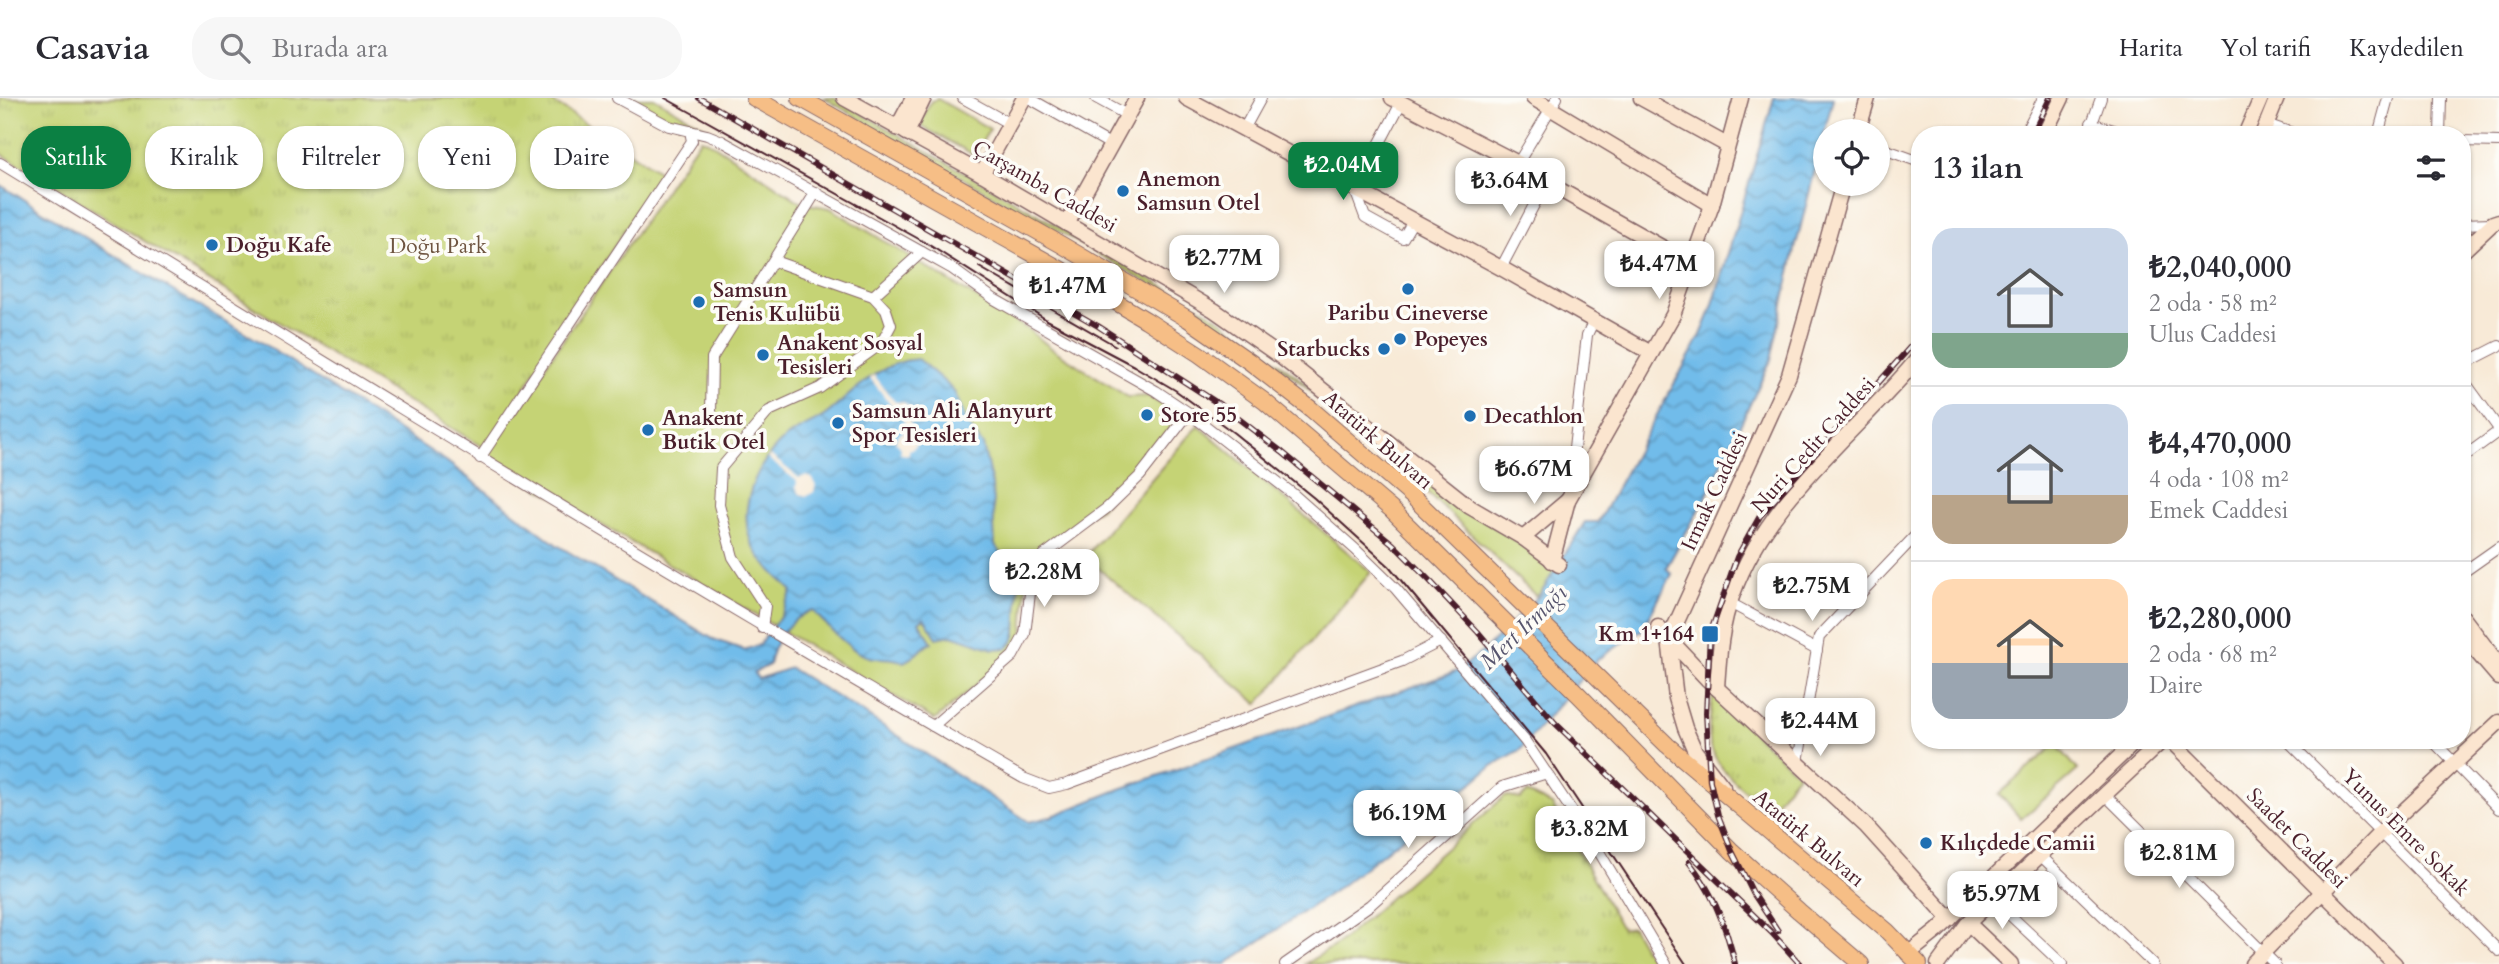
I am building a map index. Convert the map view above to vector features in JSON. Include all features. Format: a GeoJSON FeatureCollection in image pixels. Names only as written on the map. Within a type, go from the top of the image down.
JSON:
{"type":"FeatureCollection","features":[{"type":"Feature","properties":{"kind":"main road","name":"Atatürk Bulvarı"},"geometry":{"type":"LineString","coordinates":[[754,98],[1069,274],[1199,354],[1264,401],[1392,510],[1732,851],[1861,964]]}},
{"type":"Feature","properties":{"kind":"main road","name":"Atatürk Bulvarı"},"geometry":{"type":"LineString","coordinates":[[800,98],[1188,319],[1311,409],[1413,497],[1667,746],[1887,931],[1908,961]]}},
{"type":"Feature","properties":{"kind":"main road","name":"Çarşamba Caddesi"},"geometry":{"type":"LineString","coordinates":[[844,98],[982,174],[1214,310],[1281,358],[1471,507],[1523,538],[1555,563],[1568,500]]}},
{"type":"Feature","properties":{"kind":"main road"},"geometry":{"type":"LineString","coordinates":[[902,130],[913,98]]}},
{"type":"Feature","properties":{"kind":"main road"},"geometry":{"type":"LineString","coordinates":[[902,130],[924,98]]}},
{"type":"Feature","properties":{"kind":"main road"},"geometry":{"type":"LineString","coordinates":[[982,174],[1027,98]]}},
{"type":"Feature","properties":{"kind":"main road"},"geometry":{"type":"LineString","coordinates":[[1067,224],[1137,98]]}},
{"type":"Feature","properties":{"kind":"main road"},"geometry":{"type":"LineString","coordinates":[[1186,98],[1501,268],[1651,353]]}},
{"type":"Feature","properties":{"kind":"main road"},"geometry":{"type":"LineString","coordinates":[[1533,98],[1554,103],[1712,205]]}},
{"type":"Feature","properties":{"kind":"main road"},"geometry":{"type":"LineString","coordinates":[[1641,98],[1727,145]]}},
{"type":"Feature","properties":{"kind":"main road"},"geometry":{"type":"LineString","coordinates":[[1523,538],[1568,500],[1673,315],[1712,205],[1741,98]]}},
{"type":"Feature","properties":{"kind":"main road"},"geometry":{"type":"LineString","coordinates":[[1862,119],[1868,98]]}},
{"type":"Feature","properties":{"kind":"main road"},"geometry":{"type":"LineString","coordinates":[[2048,126],[2062,98]]}},
{"type":"Feature","properties":{"kind":"main road"},"geometry":{"type":"LineString","coordinates":[[2249,126],[2262,98]]}},
{"type":"Feature","properties":{"kind":"main road"},"geometry":{"type":"LineString","coordinates":[[2265,126],[2277,98]]}},
{"type":"Feature","properties":{"kind":"main road"},"geometry":{"type":"LineString","coordinates":[[1397,101],[1518,163],[1546,182],[1690,263]]}},
{"type":"Feature","properties":{"kind":"main road","name":"Irmak Caddesi"},"geometry":{"type":"LineString","coordinates":[[1669,639],[1789,374],[1840,196]]}},
{"type":"Feature","properties":{"kind":"main road"},"geometry":{"type":"LineString","coordinates":[[2471,245],[2496,222]]}},
{"type":"Feature","properties":{"kind":"main road","name":"Nuri Cedit Caddesi"},"geometry":{"type":"LineString","coordinates":[[1717,688],[1721,640],[1730,603],[1752,551],[1779,509],[1830,451],[1911,370]]}},
{"type":"Feature","properties":{"kind":"main road"},"geometry":{"type":"LineString","coordinates":[[1658,627],[1717,688],[1866,826],[1950,919]]}},
{"type":"Feature","properties":{"kind":"main road"},"geometry":{"type":"LineString","coordinates":[[2471,628],[2498,662]]}},
{"type":"Feature","properties":{"kind":"main road"},"geometry":{"type":"LineString","coordinates":[[1669,639],[1676,698],[1685,728],[1695,751],[1736,803]]}},
{"type":"Feature","properties":{"kind":"main road"},"geometry":{"type":"LineString","coordinates":[[2471,645],[2499,678]]}},
{"type":"Feature","properties":{"kind":"main road"},"geometry":{"type":"LineString","coordinates":[[2471,749],[2499,722]]}},
{"type":"Feature","properties":{"kind":"main road"},"geometry":{"type":"LineString","coordinates":[[1908,961],[2128,749]]}},
{"type":"Feature","properties":{"kind":"main road"},"geometry":{"type":"LineString","coordinates":[[1938,964],[1968,923],[2153,749]]}},
{"type":"Feature","properties":{"kind":"main road","name":"Saadet Caddesi"},"geometry":{"type":"LineString","coordinates":[[2179,749],[2395,964]]}},
{"type":"Feature","properties":{"kind":"main road"},"geometry":{"type":"LineString","coordinates":[[2252,964],[2380,833],[2471,749]]}},
{"type":"Feature","properties":{"kind":"main road"},"geometry":{"type":"LineString","coordinates":[[1968,923],[2011,964]]}},
{"type":"Feature","properties":{"kind":"street"},"geometry":{"type":"LineString","coordinates":[[617,98],[659,122],[722,141],[951,268],[994,299],[1156,391],[1189,413],[1293,494],[1396,589],[1535,755],[1598,850],[1666,964]]}},
{"type":"Feature","properties":{"kind":"street"},"geometry":{"type":"LineString","coordinates":[[963,98],[1010,124]]}},
{"type":"Feature","properties":{"kind":"street"},"geometry":{"type":"LineString","coordinates":[[1027,98],[1110,144]]}},
{"type":"Feature","properties":{"kind":"street"},"geometry":{"type":"LineString","coordinates":[[1096,98],[1127,115]]}},
{"type":"Feature","properties":{"kind":"street"},"geometry":{"type":"LineString","coordinates":[[1244,129],[1261,98]]}},
{"type":"Feature","properties":{"kind":"street"},"geometry":{"type":"LineString","coordinates":[[2029,126],[2043,98]]}},
{"type":"Feature","properties":{"kind":"street"},"geometry":{"type":"LineString","coordinates":[[2090,126],[2101,98]]}},
{"type":"Feature","properties":{"kind":"street"},"geometry":{"type":"LineString","coordinates":[[2380,126],[2388,98]]}},
{"type":"Feature","properties":{"kind":"street"},"geometry":{"type":"LineString","coordinates":[[2440,126],[2441,98]]}},
{"type":"Feature","properties":{"kind":"street"},"geometry":{"type":"LineString","coordinates":[[1355,190],[1397,101]]}},
{"type":"Feature","properties":{"kind":"street"},"geometry":{"type":"LineString","coordinates":[[1518,163],[1554,103]]}},
{"type":"Feature","properties":{"kind":"street"},"geometry":{"type":"LineString","coordinates":[[2091,123],[2100,126]]}},
{"type":"Feature","properties":{"kind":"street"},"geometry":{"type":"LineString","coordinates":[[480,458],[692,141],[690,131]]}},
{"type":"Feature","properties":{"kind":"street"},"geometry":{"type":"LineString","coordinates":[[2471,141],[2499,142]]}},
{"type":"Feature","properties":{"kind":"street"},"geometry":{"type":"LineString","coordinates":[[1890,151],[1911,159]]}},
{"type":"Feature","properties":{"kind":"street"},"geometry":{"type":"LineString","coordinates":[[0,163],[762,628],[1023,778],[1049,788],[1067,784],[1445,645]]}},
{"type":"Feature","properties":{"kind":"street"},"geometry":{"type":"LineString","coordinates":[[1501,268],[1546,182]]}},
{"type":"Feature","properties":{"kind":"street"},"geometry":{"type":"LineString","coordinates":[[712,412],[712,358],[816,192]]}},
{"type":"Feature","properties":{"kind":"street"},"geometry":{"type":"LineString","coordinates":[[2471,223],[2496,222]]}},
{"type":"Feature","properties":{"kind":"street"},"geometry":{"type":"LineString","coordinates":[[873,296],[922,252]]}},
{"type":"Feature","properties":{"kind":"street"},"geometry":{"type":"LineString","coordinates":[[762,628],[765,606],[733,557],[719,505],[721,468],[769,411],[820,388],[881,344],[891,325],[886,310],[873,296],[774,261]]}},
{"type":"Feature","properties":{"kind":"street"},"geometry":{"type":"LineString","coordinates":[[1568,500],[1587,335],[1594,320]]}},
{"type":"Feature","properties":{"kind":"street"},"geometry":{"type":"LineString","coordinates":[[2471,360],[2499,346]]}},
{"type":"Feature","properties":{"kind":"street"},"geometry":{"type":"LineString","coordinates":[[2471,391],[2499,430],[2471,451]]}},
{"type":"Feature","properties":{"kind":"street"},"geometry":{"type":"LineString","coordinates":[[933,726],[1013,656],[1025,634],[1033,569],[1044,555],[1107,508],[1132,484],[1189,413]]}},
{"type":"Feature","properties":{"kind":"street"},"geometry":{"type":"LineString","coordinates":[[1798,762],[1819,637],[1911,540]]}},
{"type":"Feature","properties":{"kind":"street"},"geometry":{"type":"LineString","coordinates":[[2471,567],[2499,547]]}},
{"type":"Feature","properties":{"kind":"street"},"geometry":{"type":"LineString","coordinates":[[1730,603],[1817,650]]}},
{"type":"Feature","properties":{"kind":"street","name":"Yunus Emre Sokak"},"geometry":{"type":"LineString","coordinates":[[2296,749],[2499,951]]}},
{"type":"Feature","properties":{"kind":"street"},"geometry":{"type":"LineString","coordinates":[[2441,749],[2499,809]]}},
{"type":"Feature","properties":{"kind":"street"},"geometry":{"type":"LineString","coordinates":[[1286,964],[1370,905],[1502,787],[1547,773]]}},
{"type":"Feature","properties":{"kind":"street"},"geometry":{"type":"LineString","coordinates":[[2105,795],[2275,964]]}},
{"type":"Feature","properties":{"kind":"street"},"geometry":{"type":"LineString","coordinates":[[2040,855],[2153,964]]}},
{"type":"Feature","properties":{"kind":"street"},"geometry":{"type":"LineString","coordinates":[[1993,899],[2062,964]]}},
{"type":"Feature","properties":{"kind":"green space","name":"Doğu Park"},"geometry":{"type":"Polygon","coordinates":[[[0,98],[547,98],[590,126],[530,126],[530,189],[634,189],[634,155],[661,173],[486,449],[59,189],[131,189],[131,126],[21,126],[21,166],[0,153],[0,98]]]}},
{"type":"Feature","properties":{"kind":"green space"},"geometry":{"type":"Polygon","coordinates":[[[627,98],[654,98],[716,133],[673,122],[627,98]]]}},
{"type":"Feature","properties":{"kind":"green space"},"geometry":{"type":"Polygon","coordinates":[[[824,98],[834,98],[1215,316],[1294,374],[1431,486],[1558,568],[1537,597],[1418,483],[1356,428],[1325,401],[1262,355],[1138,277],[824,98]]]}},
{"type":"Feature","properties":{"kind":"green space"},"geometry":{"type":"Polygon","coordinates":[[[938,99],[990,129],[974,155],[919,125],[931,101],[938,99]]]}},
{"type":"Feature","properties":{"kind":"green space","name":"Samsun Ali Alanyurt Spor Tesisleri"},"geometry":{"type":"Polygon","coordinates":[[[700,139],[708,141],[802,203],[830,208],[1029,330],[1051,348],[1128,397],[1148,396],[1173,412],[1168,435],[1100,508],[1040,550],[1031,560],[1027,570],[1023,635],[1013,653],[935,720],[484,456],[700,139]]]}},
{"type":"Feature","properties":{"kind":"green space"},"geometry":{"type":"Polygon","coordinates":[[[1198,425],[1371,572],[1258,704],[1085,557],[1198,425]]]}},
{"type":"Feature","properties":{"kind":"green space"},"geometry":{"type":"Polygon","coordinates":[[[1713,695],[1798,774],[1768,811],[1729,776],[1716,759],[1709,737],[1713,695]]]}},
{"type":"Feature","properties":{"kind":"green space"},"geometry":{"type":"Polygon","coordinates":[[[2050,749],[2060,749],[2078,770],[2021,819],[1999,794],[2050,749]]]}},
{"type":"Feature","properties":{"kind":"green space"},"geometry":{"type":"Polygon","coordinates":[[[1527,793],[1552,805],[1622,929],[1632,927],[1653,964],[1305,964],[1339,943],[1505,796],[1520,799],[1527,793]]]}},
{"type":"Feature","properties":{"kind":"water","name":"Mert Irmağı"},"geometry":{"type":"Polygon","coordinates":[[[1774,98],[1833,98],[1828,119],[1813,119],[1813,177],[1771,360],[1707,495],[1666,568],[1672,574],[1642,630],[1598,659],[1520,750],[1492,766],[1337,889],[1226,964],[0,964],[0,185],[259,341],[446,461],[557,545],[713,639],[744,650],[759,645],[780,617],[792,591],[759,556],[751,542],[747,526],[750,495],[763,465],[783,440],[823,417],[870,378],[892,365],[918,359],[955,393],[968,425],[983,445],[992,485],[995,545],[1018,574],[1016,633],[1013,642],[1007,648],[993,649],[952,635],[937,638],[924,618],[919,622],[932,642],[903,662],[873,658],[846,644],[812,610],[789,625],[778,639],[769,665],[754,672],[758,679],[790,668],[1029,822],[1050,817],[1120,789],[1455,672],[1486,649],[1540,594],[1585,522],[1598,522],[1701,335],[1711,311],[1774,98]]]}},
{"type":"Feature","properties":{"kind":"pier"},"geometry":{"type":"Polygon","coordinates":[[[874,375],[895,402],[903,402],[912,409],[909,432],[915,435],[917,442],[914,448],[909,450],[909,455],[900,454],[901,448],[895,441],[903,432],[905,423],[870,378],[874,375]]]}},
{"type":"Feature","properties":{"kind":"pier"},"geometry":{"type":"Polygon","coordinates":[[[770,455],[799,478],[812,478],[816,484],[814,492],[807,496],[800,494],[796,487],[797,481],[767,458],[770,455]]]}},
{"type":"Feature","properties":{"kind":"tram line"},"geometry":{"type":"LineString","coordinates":[[665,98],[926,243],[1047,320],[1175,390],[1234,433],[1314,498],[1389,566],[1546,754],[1686,964]]}},
{"type":"Feature","properties":{"kind":"tram line"},"geometry":{"type":"LineString","coordinates":[[979,267],[1116,346]]}},
{"type":"Feature","properties":{"kind":"railway"},"geometry":{"type":"LineString","coordinates":[[699,98],[1098,326],[1222,406],[1282,452],[1393,544],[1478,632],[1555,723],[1771,932],[1800,964]]}},
{"type":"Feature","properties":{"kind":"railway"},"geometry":{"type":"LineString","coordinates":[[2036,126],[2050,98]]}},
{"type":"Feature","properties":{"kind":"railway"},"geometry":{"type":"LineString","coordinates":[[1778,931],[1753,893],[1732,851],[1718,815],[1710,781],[1706,713],[1710,634],[1737,557],[1760,516],[1911,346]]}},
{"type":"Feature","properties":{"kind":"railway"},"geometry":{"type":"LineString","coordinates":[[1689,862],[1718,910],[1735,964]]}},
{"type":"Feature","properties":{"kind":"place","name":"Anemon Samsun Otel"},"geometry":{"type":"Point","coordinates":[1123,191]}},
{"type":"Feature","properties":{"kind":"place","name":"Doğu Kafe"},"geometry":{"type":"Point","coordinates":[212,245]}},
{"type":"Feature","properties":{"kind":"place","name":"Paribu Cineverse"},"geometry":{"type":"Point","coordinates":[1408,289]}},
{"type":"Feature","properties":{"kind":"place","name":"Samsun Tenis Kulübü"},"geometry":{"type":"Point","coordinates":[699,302]}},
{"type":"Feature","properties":{"kind":"place","name":"Popeyes"},"geometry":{"type":"Point","coordinates":[1400,339]}},
{"type":"Feature","properties":{"kind":"place","name":"Starbucks"},"geometry":{"type":"Point","coordinates":[1384,349]}},
{"type":"Feature","properties":{"kind":"place","name":"Anakent Sosyal Tesisleri"},"geometry":{"type":"Point","coordinates":[763,355]}},
{"type":"Feature","properties":{"kind":"place","name":"Store 55"},"geometry":{"type":"Point","coordinates":[1147,415]}},
{"type":"Feature","properties":{"kind":"place","name":"Decathlon"},"geometry":{"type":"Point","coordinates":[1470,416]}},
{"type":"Feature","properties":{"kind":"place","name":"Samsun Ali Alanyurt Spor Tesisleri"},"geometry":{"type":"Point","coordinates":[838,423]}},
{"type":"Feature","properties":{"kind":"place","name":"Anakent Butik Otel"},"geometry":{"type":"Point","coordinates":[648,430]}},
{"type":"Feature","properties":{"kind":"place","name":"Km 1+164"},"geometry":{"type":"Point","coordinates":[1710,634]}},
{"type":"Feature","properties":{"kind":"place","name":"Kılıçdede Camii"},"geometry":{"type":"Point","coordinates":[1926,843]}}]}
